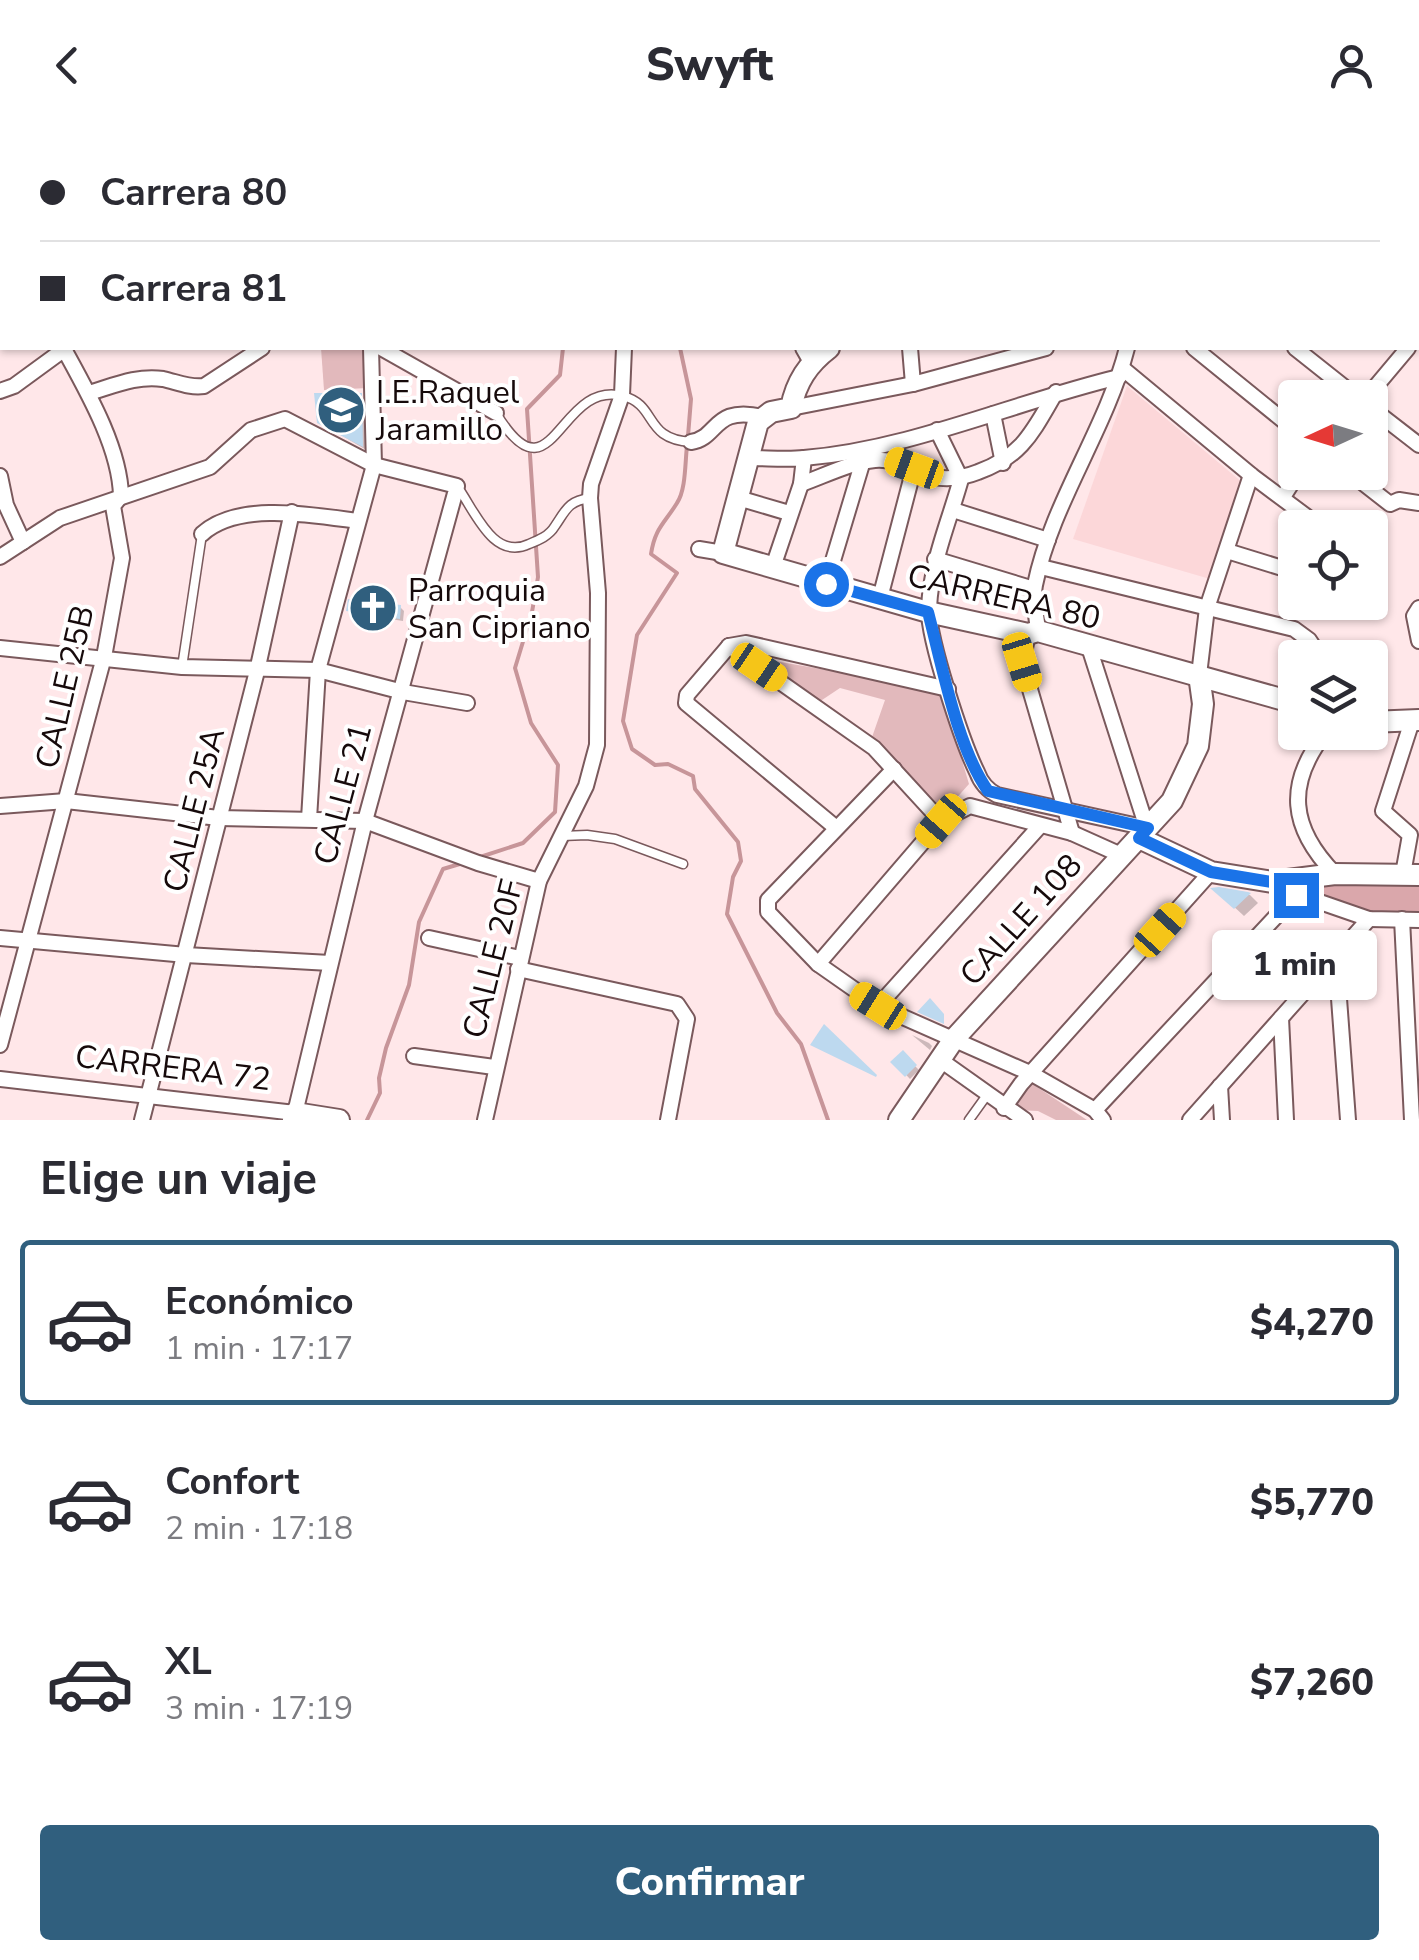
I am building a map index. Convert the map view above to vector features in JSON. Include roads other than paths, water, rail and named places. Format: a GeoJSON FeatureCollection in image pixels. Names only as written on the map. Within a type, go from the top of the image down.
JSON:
{"type":"FeatureCollection","features":[{"type":"Feature","properties":{"kind":"street"},"geometry":{"type":"LineString","coordinates":[[0,392],[62,350]]}},
{"type":"Feature","properties":{"kind":"street","name":"CALLE 25B"},"geometry":{"type":"LineString","coordinates":[[0,1044],[104,657],[122,558],[113,506],[122,496],[118,470],[89,394],[66,350]]}},
{"type":"Feature","properties":{"kind":"street"},"geometry":{"type":"LineString","coordinates":[[89,394],[136,378],[204,386],[259,350]]}},
{"type":"Feature","properties":{"kind":"street"},"geometry":{"type":"LineString","coordinates":[[309,819],[318,670],[374,465],[371,350]]}},
{"type":"Feature","properties":{"kind":"street"},"geometry":{"type":"LineString","coordinates":[[385,350],[496,413]]}},
{"type":"Feature","properties":{"kind":"street","name":"CALLE 20F"},"geometry":{"type":"LineString","coordinates":[[484,1120],[538,881],[586,786],[597,745],[598,593],[590,498],[591,484],[622,396],[624,350]]}},
{"type":"Feature","properties":{"kind":"street"},"geometry":{"type":"LineString","coordinates":[[910,350],[913,384]]}},
{"type":"Feature","properties":{"kind":"street"},"geometry":{"type":"LineString","coordinates":[[691,442],[701,440],[715,423],[734,414],[762,416],[913,384],[1039,350]]}},
{"type":"Feature","properties":{"kind":"street"},"geometry":{"type":"LineString","coordinates":[[1072,833],[1022,662],[1033,633],[1034,589],[1048,540],[1126,350]]}},
{"type":"Feature","properties":{"kind":"street"},"geometry":{"type":"LineString","coordinates":[[1196,350],[1278,416]]}},
{"type":"Feature","properties":{"kind":"street"},"geometry":{"type":"LineString","coordinates":[[1298,350],[1335,380]]}},
{"type":"Feature","properties":{"kind":"street"},"geometry":{"type":"LineString","coordinates":[[1381,380],[1406,350]]}},
{"type":"Feature","properties":{"kind":"street"},"geometry":{"type":"LineString","coordinates":[[791,408],[807,355]]}},
{"type":"Feature","properties":{"kind":"street"},"geometry":{"type":"LineString","coordinates":[[750,458],[804,458],[937,430],[1120,373]]}},
{"type":"Feature","properties":{"kind":"street"},"geometry":{"type":"LineString","coordinates":[[1120,373],[1300,510]]}},
{"type":"Feature","properties":{"kind":"street"},"geometry":{"type":"LineString","coordinates":[[801,484],[871,460],[893,460],[932,476],[961,479],[1003,463],[1031,435],[1056,392]]}},
{"type":"Feature","properties":{"kind":"street"},"geometry":{"type":"LineString","coordinates":[[993,414],[1003,463]]}},
{"type":"Feature","properties":{"kind":"street"},"geometry":{"type":"LineString","coordinates":[[723,552],[762,416]]}},
{"type":"Feature","properties":{"kind":"street"},"geometry":{"type":"LineString","coordinates":[[0,557],[60,518],[210,467],[251,430],[285,419],[374,465],[457,486]]}},
{"type":"Feature","properties":{"kind":"street"},"geometry":{"type":"LineString","coordinates":[[1388,421],[1419,445]]}},
{"type":"Feature","properties":{"kind":"street"},"geometry":{"type":"LineString","coordinates":[[937,430],[961,479],[935,559],[928,612],[948,689],[976,772],[988,791],[1143,833],[1211,872],[1272,882],[1335,874],[1411,874],[1410,835],[1382,810],[1415,721],[1388,722]]}},
{"type":"Feature","properties":{"kind":"street"},"geometry":{"type":"LineString","coordinates":[[773,567],[801,484],[804,458]]}},
{"type":"Feature","properties":{"kind":"street"},"geometry":{"type":"LineString","coordinates":[[826,584],[862,464]]}},
{"type":"Feature","properties":{"kind":"street"},"geometry":{"type":"LineString","coordinates":[[880,598],[914,468]]}},
{"type":"Feature","properties":{"kind":"street","name":"CALLE 108"},"geometry":{"type":"LineString","coordinates":[[899,1120],[954,1039],[1172,800],[1198,746],[1203,704],[1199,675],[1206,608],[1251,475]]}},
{"type":"Feature","properties":{"kind":"street"},"geometry":{"type":"LineString","coordinates":[[0,476],[6,505],[24,542]]}},
{"type":"Feature","properties":{"kind":"street","name":"CALLE 21"},"geometry":{"type":"LineString","coordinates":[[294,1117],[365,821],[457,486]]}},
{"type":"Feature","properties":{"kind":"street"},"geometry":{"type":"LineString","coordinates":[[1283,496],[1287,490]]}},
{"type":"Feature","properties":{"kind":"street"},"geometry":{"type":"LineString","coordinates":[[1372,490],[1390,504],[1399,500],[1419,503]]}},
{"type":"Feature","properties":{"kind":"street"},"geometry":{"type":"LineString","coordinates":[[738,498],[789,513]]}},
{"type":"Feature","properties":{"kind":"street"},"geometry":{"type":"LineString","coordinates":[[952,510],[1048,540]]}},
{"type":"Feature","properties":{"kind":"street"},"geometry":{"type":"LineString","coordinates":[[202,534],[230,518],[292,512],[358,521]]}},
{"type":"Feature","properties":{"kind":"street","name":"CALLE 25A"},"geometry":{"type":"LineString","coordinates":[[142,1120],[257,671],[292,512]]}},
{"type":"Feature","properties":{"kind":"street","name":"CARRERA 80"},"geometry":{"type":"LineString","coordinates":[[699,549],[723,552],[928,612],[1090,647],[1278,698]]}},
{"type":"Feature","properties":{"kind":"street"},"geometry":{"type":"LineString","coordinates":[[1227,551],[1278,567]]}},
{"type":"Feature","properties":{"kind":"street"},"geometry":{"type":"LineString","coordinates":[[935,559],[1034,589]]}},
{"type":"Feature","properties":{"kind":"street"},"geometry":{"type":"LineString","coordinates":[[1041,567],[1294,629],[1309,640]]}},
{"type":"Feature","properties":{"kind":"street"},"geometry":{"type":"LineString","coordinates":[[1419,608],[1414,624],[1419,641]]}},
{"type":"Feature","properties":{"kind":"street"},"geometry":{"type":"LineString","coordinates":[[835,827],[689,708],[687,695],[728,646],[746,643],[948,689]]}},
{"type":"Feature","properties":{"kind":"street"},"geometry":{"type":"LineString","coordinates":[[728,646],[874,748],[941,821]]}},
{"type":"Feature","properties":{"kind":"street"},"geometry":{"type":"LineString","coordinates":[[1090,647],[1143,833]]}},
{"type":"Feature","properties":{"kind":"street"},"geometry":{"type":"LineString","coordinates":[[0,648],[182,667],[318,670],[403,692],[467,703]]}},
{"type":"Feature","properties":{"kind":"street"},"geometry":{"type":"LineString","coordinates":[[1315,750],[1302,770],[1298,796],[1300,823],[1313,852],[1335,874]]}},
{"type":"Feature","properties":{"kind":"street"},"geometry":{"type":"LineString","coordinates":[[894,768],[768,900],[768,912],[818,964],[878,1006],[1032,1074],[1099,1115],[1296,895]]}},
{"type":"Feature","properties":{"kind":"street"},"geometry":{"type":"LineString","coordinates":[[0,806],[66,801],[219,818],[365,821],[538,881]]}},
{"type":"Feature","properties":{"kind":"street"},"geometry":{"type":"LineString","coordinates":[[818,964],[941,821],[963,808],[970,806],[1072,833],[1120,855]]}},
{"type":"Feature","properties":{"kind":"street"},"geometry":{"type":"LineString","coordinates":[[878,1006],[1038,826]]}},
{"type":"Feature","properties":{"kind":"street"},"geometry":{"type":"LineString","coordinates":[[1004,1108],[1211,872]]}},
{"type":"Feature","properties":{"kind":"street"},"geometry":{"type":"LineString","coordinates":[[1272,882],[1296,895],[1369,919],[1419,920]]}},
{"type":"Feature","properties":{"kind":"street"},"geometry":{"type":"LineString","coordinates":[[1190,1120],[1369,919]]}},
{"type":"Feature","properties":{"kind":"street"},"geometry":{"type":"LineString","coordinates":[[1402,920],[1412,1120]]}},
{"type":"Feature","properties":{"kind":"street"},"geometry":{"type":"LineString","coordinates":[[0,938],[330,962]]}},
{"type":"Feature","properties":{"kind":"street"},"geometry":{"type":"LineString","coordinates":[[429,938],[676,1004],[686,1019],[668,1120]]}},
{"type":"Feature","properties":{"kind":"street"},"geometry":{"type":"LineString","coordinates":[[1336,958],[1348,1120]]}},
{"type":"Feature","properties":{"kind":"street"},"geometry":{"type":"LineString","coordinates":[[1281,1018],[1286,1120]]}},
{"type":"Feature","properties":{"kind":"street"},"geometry":{"type":"LineString","coordinates":[[414,1056],[494,1067]]}},
{"type":"Feature","properties":{"kind":"street"},"geometry":{"type":"LineString","coordinates":[[938,1059],[1024,1120]]}},
{"type":"Feature","properties":{"kind":"street","name":"CARRERA 72"},"geometry":{"type":"LineString","coordinates":[[0,1079],[339,1120]]}},
{"type":"Feature","properties":{"kind":"street"},"geometry":{"type":"LineString","coordinates":[[1220,1086],[1222,1120]]}},
{"type":"Feature","properties":{"kind":"lane"},"geometry":{"type":"LineString","coordinates":[[496,413],[510,436],[533,450],[562,428],[580,404],[597,396],[622,396],[642,406],[660,434],[678,442],[691,442]]}},
{"type":"Feature","properties":{"kind":"lane"},"geometry":{"type":"LineString","coordinates":[[457,486],[493,540],[517,550],[544,538],[554,529],[566,506],[590,498]]}},
{"type":"Feature","properties":{"kind":"lane"},"geometry":{"type":"LineString","coordinates":[[182,667],[202,534]]}},
{"type":"Feature","properties":{"kind":"lane"},"geometry":{"type":"LineString","coordinates":[[562,836],[615,839],[684,864]]}},
{"type":"Feature","properties":{"kind":"lane"},"geometry":{"type":"LineString","coordinates":[[969,1120],[986,1095]]}},
{"type":"Feature","properties":{"kind":"waterway"},"geometry":{"type":"LineString","coordinates":[[477,858],[523,843],[555,812],[558,765],[531,723],[515,668],[538,577],[527,409],[560,375],[563,350]]}},
{"type":"Feature","properties":{"kind":"waterway"},"geometry":{"type":"LineString","coordinates":[[680,350],[691,399],[688,436]]}},
{"type":"Feature","properties":{"kind":"waterway"},"geometry":{"type":"LineString","coordinates":[[687,446],[680,497],[658,532],[651,554],[677,573],[637,635],[623,721],[632,749],[655,765],[668,764],[693,776],[695,789],[738,842],[741,861],[733,877],[727,914],[777,1013],[801,1044],[828,1120]]}},
{"type":"Feature","properties":{"kind":"waterway"},"geometry":{"type":"LineString","coordinates":[[367,1120],[380,1093],[386,1048],[409,985],[419,922],[443,869],[463,863]]}},
{"type":"Feature","properties":{"kind":"place","name":"I.E.Raquel Jaramillo"},"geometry":{"type":"Point","coordinates":[341,410]}},
{"type":"Feature","properties":{"kind":"place","name":"Parroquia San Cipriano"},"geometry":{"type":"Point","coordinates":[373,608]}}]}
